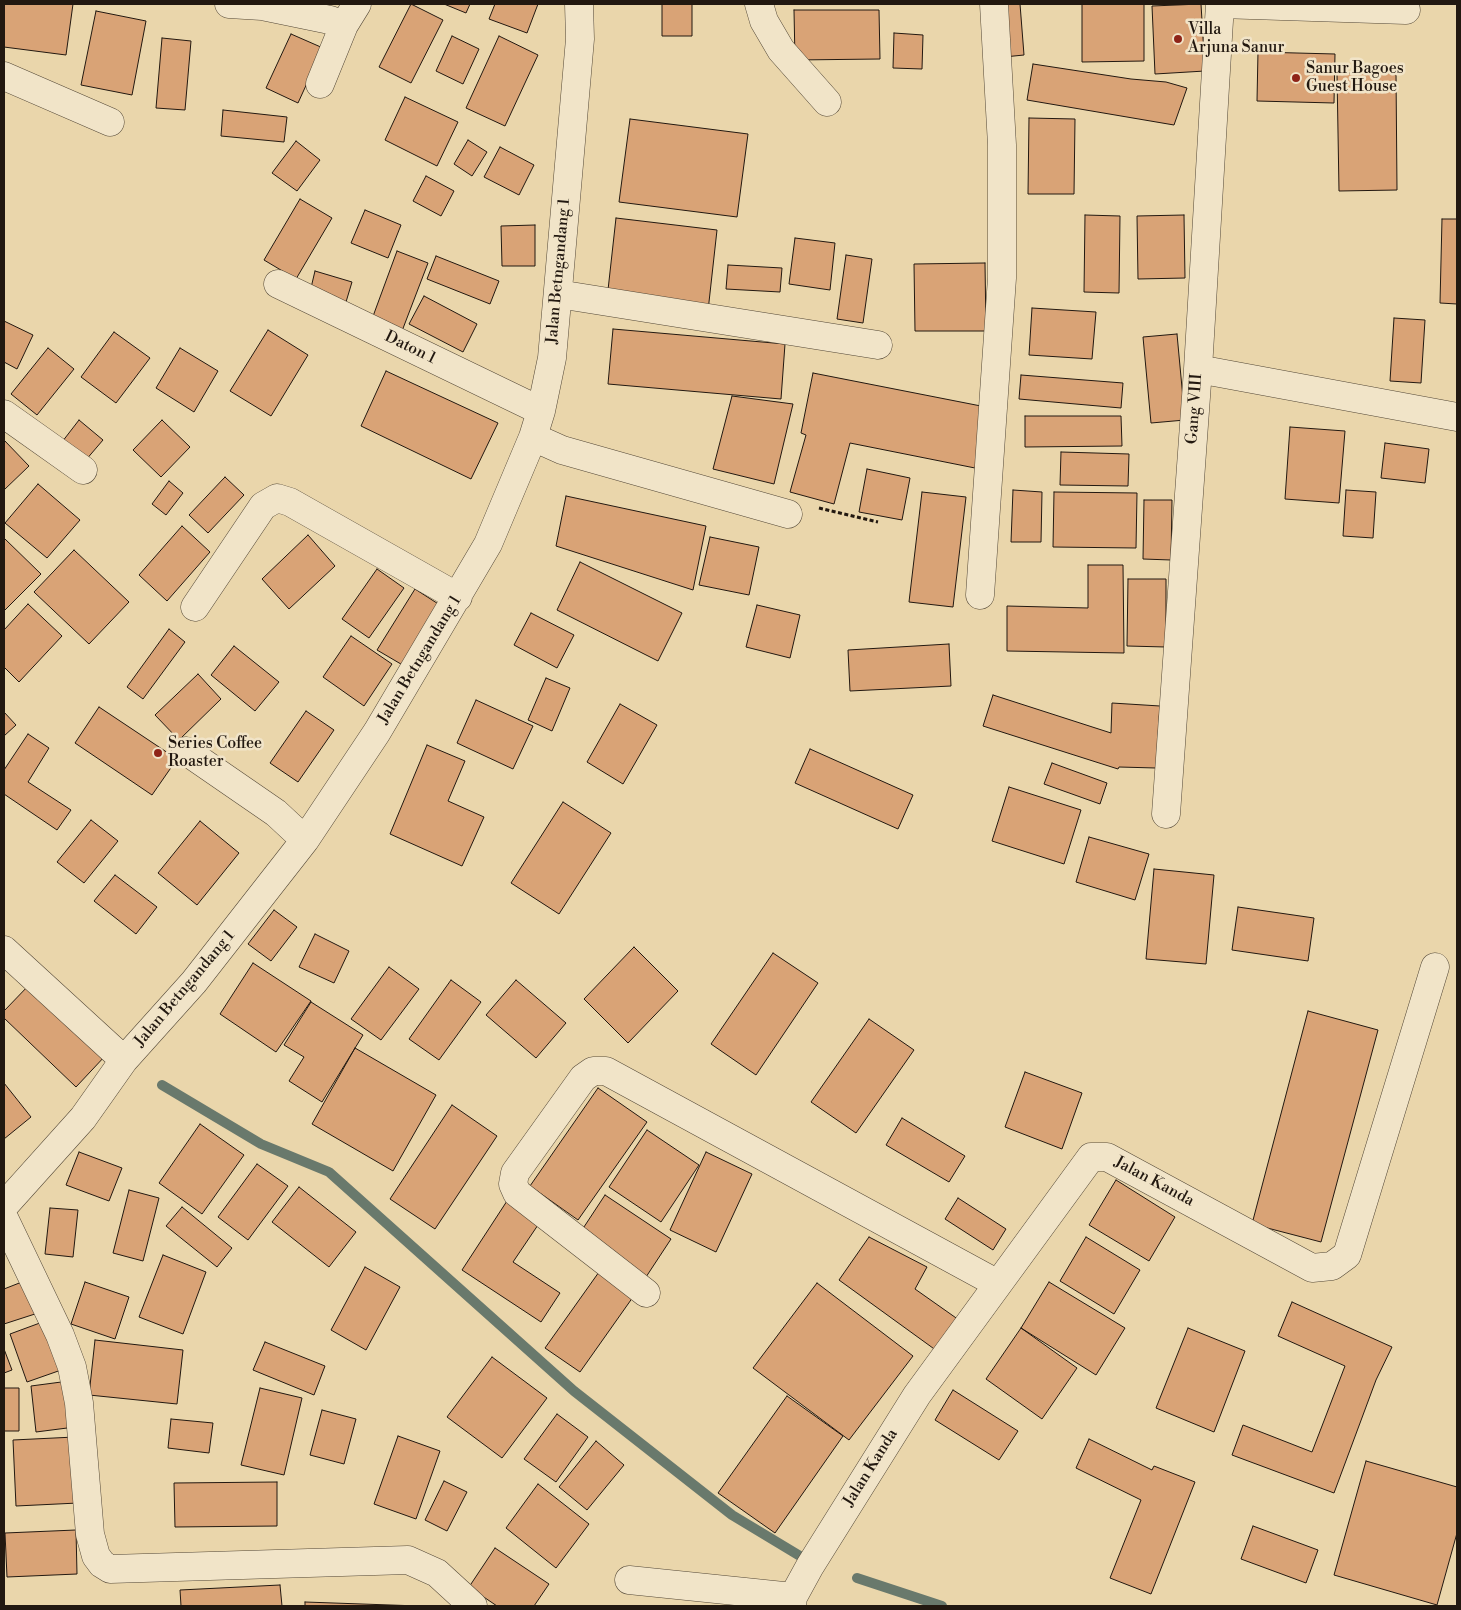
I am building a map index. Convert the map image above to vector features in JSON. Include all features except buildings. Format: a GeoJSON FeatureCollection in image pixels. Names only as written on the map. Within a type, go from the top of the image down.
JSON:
{"type":"FeatureCollection","features":[{"type":"Feature","properties":{"kind":"street"},"geometry":{"type":"LineString","coordinates":[[229,4],[262,6],[330,20],[350,14]]}},
{"type":"Feature","properties":{"kind":"street","name":"Jalan Betngandang 1"},"geometry":{"type":"LineString","coordinates":[[4,1206],[82,1118],[124,1060],[194,982],[305,840],[377,732],[488,544],[533,437],[552,358],[580,39],[578,4]]}},
{"type":"Feature","properties":{"kind":"street"},"geometry":{"type":"LineString","coordinates":[[759,4],[764,22],[781,50],[827,102]]}},
{"type":"Feature","properties":{"kind":"street"},"geometry":{"type":"LineString","coordinates":[[980,595],[1002,278],[1002,145],[994,4]]}},
{"type":"Feature","properties":{"kind":"street"},"geometry":{"type":"LineString","coordinates":[[1220,4],[1406,10]]}},
{"type":"Feature","properties":{"kind":"street","name":"Gang VIII"},"geometry":{"type":"LineString","coordinates":[[1166,814],[1198,369],[1220,4]]}},
{"type":"Feature","properties":{"kind":"street"},"geometry":{"type":"LineString","coordinates":[[320,84],[350,14]]}},
{"type":"Feature","properties":{"kind":"street"},"geometry":{"type":"LineString","coordinates":[[4,76],[110,122]]}},
{"type":"Feature","properties":{"kind":"street","name":"Daton 1"},"geometry":{"type":"LineString","coordinates":[[278,284],[541,410]]}},
{"type":"Feature","properties":{"kind":"street"},"geometry":{"type":"LineString","coordinates":[[558,294],[878,345]]}},
{"type":"Feature","properties":{"kind":"street"},"geometry":{"type":"LineString","coordinates":[[1198,369],[1457,417]]}},
{"type":"Feature","properties":{"kind":"street"},"geometry":{"type":"LineString","coordinates":[[4,414],[82,470]]}},
{"type":"Feature","properties":{"kind":"street"},"geometry":{"type":"LineString","coordinates":[[533,437],[562,450],[788,514]]}},
{"type":"Feature","properties":{"kind":"street"},"geometry":{"type":"LineString","coordinates":[[196,607],[263,506],[277,498],[298,507],[458,597]]}},
{"type":"Feature","properties":{"kind":"street"},"geometry":{"type":"LineString","coordinates":[[186,751],[276,813],[305,840]]}},
{"type":"Feature","properties":{"kind":"street"},"geometry":{"type":"LineString","coordinates":[[4,950],[124,1060]]}},
{"type":"Feature","properties":{"kind":"street","name":"Jalan Kanda"},"geometry":{"type":"LineString","coordinates":[[793,1602],[917,1395],[1091,1157],[1106,1157],[1312,1268],[1332,1266],[1347,1255],[1435,967]]}},
{"type":"Feature","properties":{"kind":"street"},"geometry":{"type":"LineString","coordinates":[[646,1293],[517,1193],[513,1184],[515,1173],[582,1078],[593,1071],[606,1071],[998,1284]]}},
{"type":"Feature","properties":{"kind":"street"},"geometry":{"type":"LineString","coordinates":[[4,1218],[60,1335],[72,1367],[79,1403],[90,1534],[96,1556],[102,1564],[110,1569],[408,1560],[438,1573],[472,1606]]}},
{"type":"Feature","properties":{"kind":"street"},"geometry":{"type":"LineString","coordinates":[[629,1580],[793,1602]]}},
{"type":"Feature","properties":{"kind":"path"},"geometry":{"type":"LineString","coordinates":[[788,514],[809,505],[878,522]]}},
{"type":"Feature","properties":{"kind":"waterway"},"geometry":{"type":"LineString","coordinates":[[162,1085],[261,1144],[329,1172],[574,1391],[732,1515],[800,1556]]}},
{"type":"Feature","properties":{"kind":"waterway"},"geometry":{"type":"LineString","coordinates":[[857,1578],[942,1606]]}},
{"type":"Feature","properties":{"kind":"place","name":"Villa Arjuna Sanur"},"geometry":{"type":"Point","coordinates":[1178,39]}},
{"type":"Feature","properties":{"kind":"place","name":"Sanur Bagoes Guest House"},"geometry":{"type":"Point","coordinates":[1296,78]}},
{"type":"Feature","properties":{"kind":"place","name":"Series Coffee Roaster"},"geometry":{"type":"Point","coordinates":[158,753]}}]}
